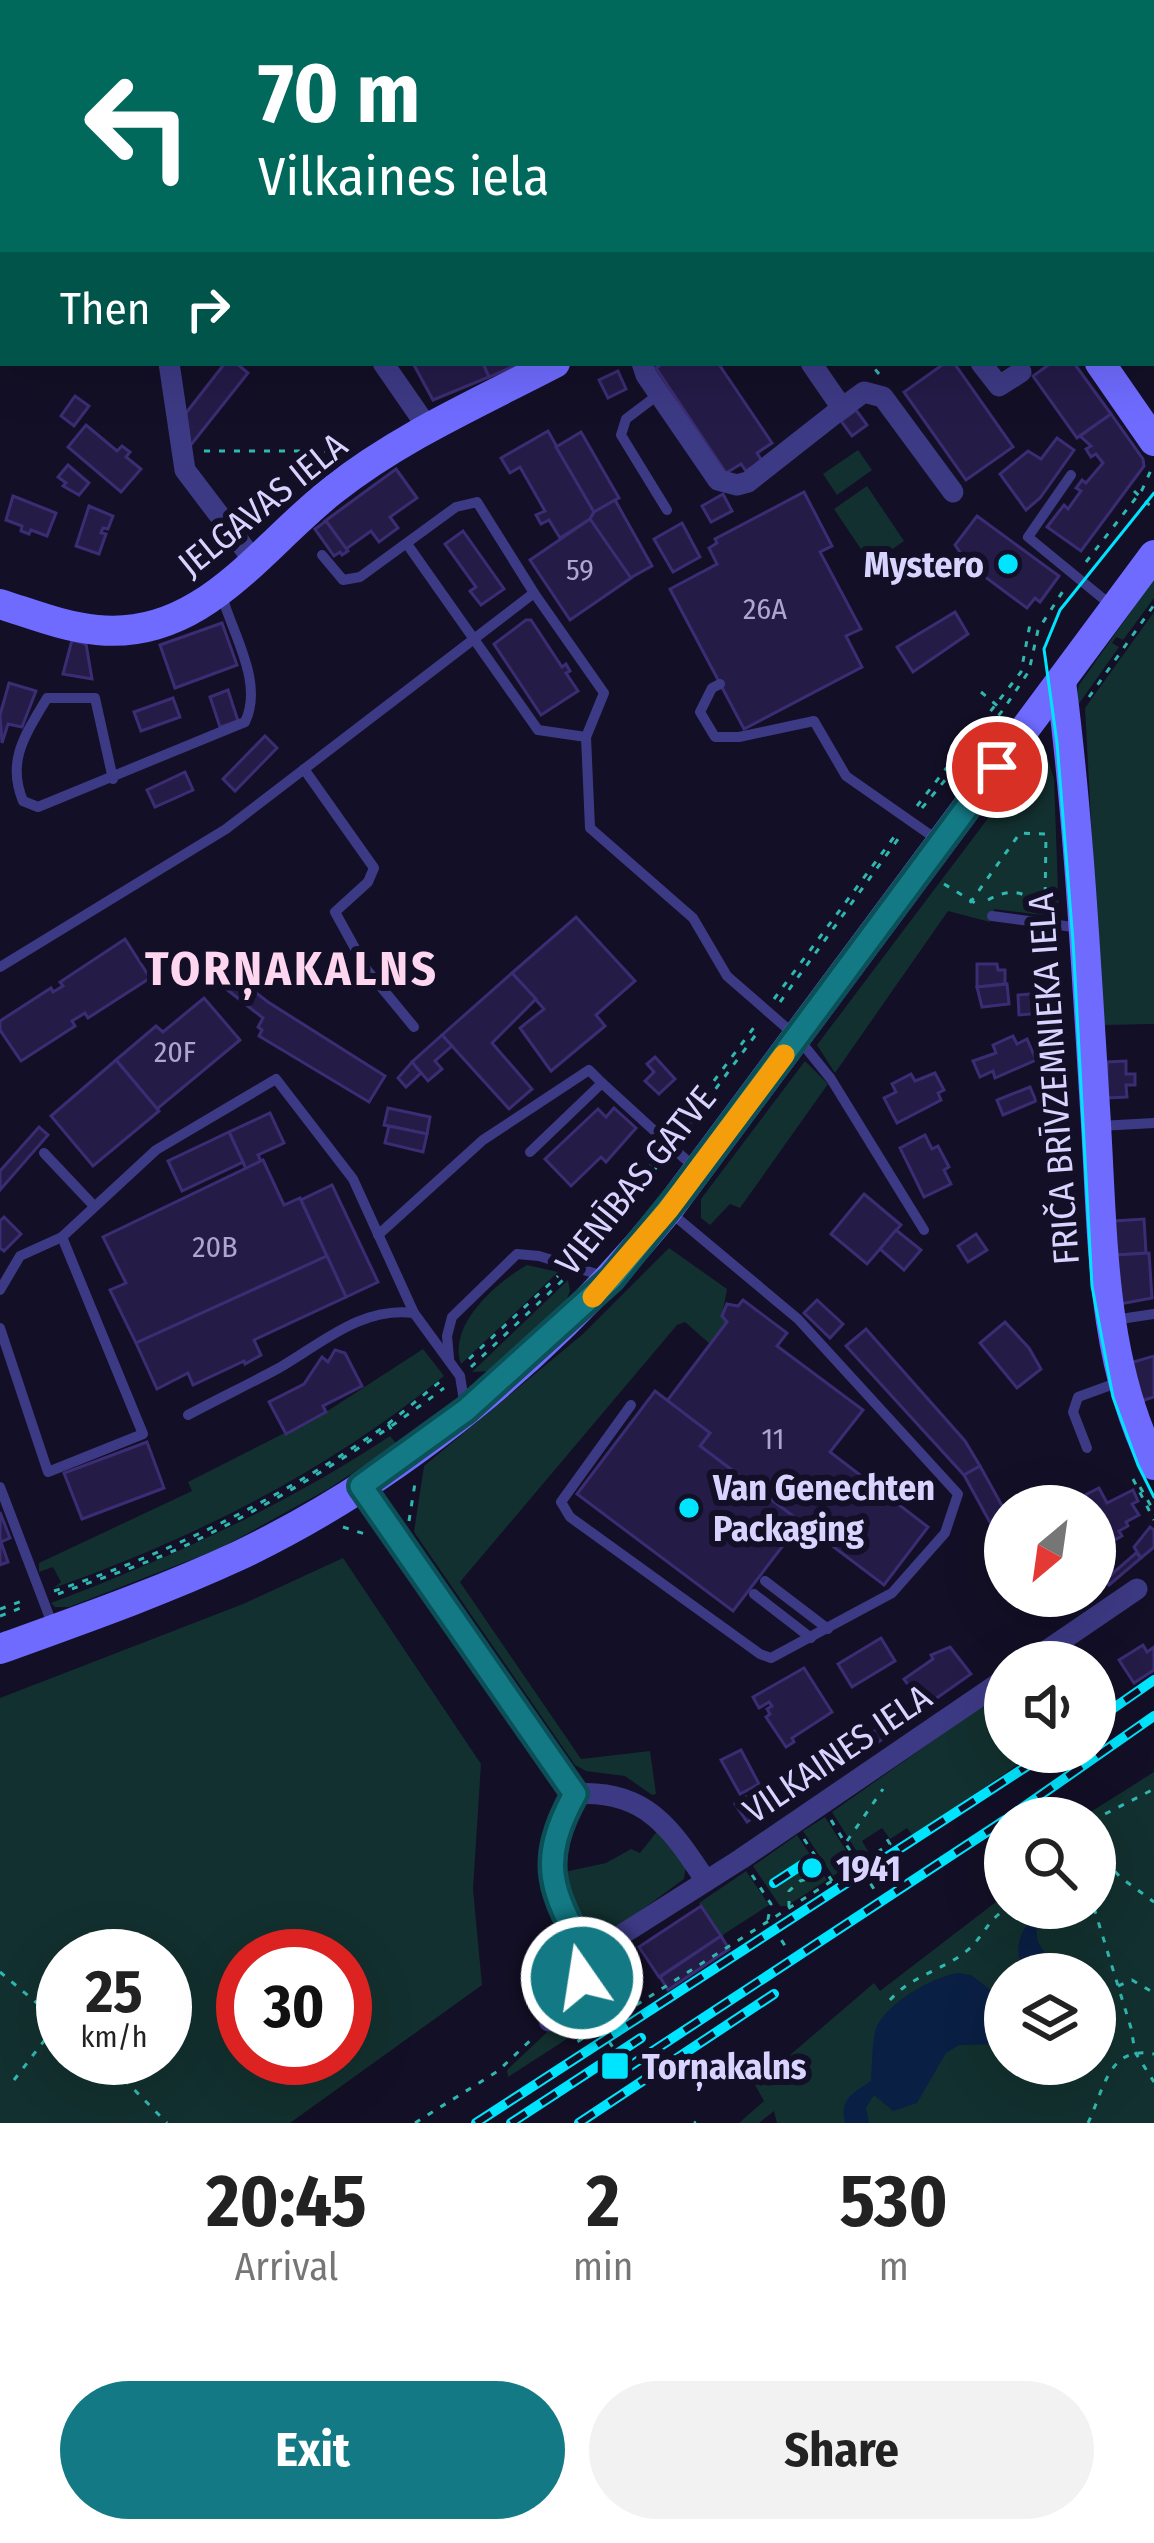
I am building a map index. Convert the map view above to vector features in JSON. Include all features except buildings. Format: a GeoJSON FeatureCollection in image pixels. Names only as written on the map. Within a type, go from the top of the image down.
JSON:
{"type":"FeatureCollection","features":[{"type":"Feature","properties":{"kind":"main road","name":"JELGAVAS IELA"},"geometry":{"type":"LineString","coordinates":[[0,604],[72,626],[121,630],[182,616],[221,593],[334,488],[388,451],[549,366]]}},
{"type":"Feature","properties":{"kind":"main road"},"geometry":{"type":"LineString","coordinates":[[1102,366],[1154,441]]}},
{"type":"Feature","properties":{"kind":"main road","name":"VIENĪBAS GATVE"},"geometry":{"type":"LineString","coordinates":[[0,1648],[161,1591],[242,1554],[361,1486],[466,1410],[612,1278],[698,1170],[1154,555]]}},
{"type":"Feature","properties":{"kind":"main road","name":"FRIČA BRĪVZEMNIEKA IELA"},"geometry":{"type":"LineString","coordinates":[[1060,682],[1084,928],[1110,1321],[1137,1398],[1141,1474]]}},
{"type":"Feature","properties":{"kind":"street"},"geometry":{"type":"LineString","coordinates":[[169,366],[185,470],[254,561]]}},
{"type":"Feature","properties":{"kind":"street"},"geometry":{"type":"LineString","coordinates":[[385,366],[428,428]]}},
{"type":"Feature","properties":{"kind":"street"},"geometry":{"type":"LineString","coordinates":[[644,366],[718,479],[737,485],[748,482],[864,392],[883,397],[953,493]]}},
{"type":"Feature","properties":{"kind":"street"},"geometry":{"type":"LineString","coordinates":[[983,366],[999,386],[1021,372]]}},
{"type":"Feature","properties":{"kind":"street"},"geometry":{"type":"LineString","coordinates":[[821,367],[842,408]]}},
{"type":"Feature","properties":{"kind":"street"},"geometry":{"type":"LineString","coordinates":[[361,1486],[575,1794]]}},
{"type":"Feature","properties":{"kind":"street"},"geometry":{"type":"LineString","coordinates":[[1061,1641],[1137,1589]]}},
{"type":"Feature","properties":{"kind":"street","name":"VILKAINES IELA"},"geometry":{"type":"LineString","coordinates":[[549,2021],[575,1991],[588,1956],[984,1693]]}},
{"type":"Feature","properties":{"kind":"street"},"geometry":{"type":"LineString","coordinates":[[575,1794],[601,1792],[631,1800],[677,1838],[706,1881]]}},
{"type":"Feature","properties":{"kind":"street"},"geometry":{"type":"LineString","coordinates":[[575,1794],[550,1853],[552,1883],[562,1912],[588,1956]]}},
{"type":"Feature","properties":{"kind":"lane"},"geometry":{"type":"LineString","coordinates":[[659,394],[626,418],[621,435],[667,510]]}},
{"type":"Feature","properties":{"kind":"lane"},"geometry":{"type":"LineString","coordinates":[[1071,475],[1028,536],[1114,609]]}},
{"type":"Feature","properties":{"kind":"lane"},"geometry":{"type":"LineString","coordinates":[[322,555],[343,580],[361,577],[456,507],[478,502],[604,693],[586,737],[590,828],[693,918],[727,976],[797,1037],[831,1079],[924,1230]]}},
{"type":"Feature","properties":{"kind":"lane"},"geometry":{"type":"LineString","coordinates":[[406,544],[538,730],[586,737]]}},
{"type":"Feature","properties":{"kind":"lane"},"geometry":{"type":"LineString","coordinates":[[113,779],[95,698],[47,698],[17,749],[14,781],[23,801],[38,807],[113,779],[245,722],[252,690],[221,593]]}},
{"type":"Feature","properties":{"kind":"lane"},"geometry":{"type":"LineString","coordinates":[[0,967],[226,829],[534,593]]}},
{"type":"Feature","properties":{"kind":"lane"},"geometry":{"type":"LineString","coordinates":[[720,684],[712,688],[700,712],[715,737],[739,737],[814,721],[846,776],[942,843]]}},
{"type":"Feature","properties":{"kind":"lane"},"geometry":{"type":"LineString","coordinates":[[304,769],[374,868],[368,882],[335,912],[367,970],[414,1028]]}},
{"type":"Feature","properties":{"kind":"lane"},"geometry":{"type":"LineString","coordinates":[[992,916],[1084,928]]}},
{"type":"Feature","properties":{"kind":"lane"},"geometry":{"type":"LineString","coordinates":[[378,1235],[483,1140],[589,1070],[698,1170]]}},
{"type":"Feature","properties":{"kind":"lane"},"geometry":{"type":"LineString","coordinates":[[0,1290],[20,1256],[62,1237],[156,1150],[276,1079],[353,1179],[414,1313],[453,1365]]}},
{"type":"Feature","properties":{"kind":"lane"},"geometry":{"type":"LineString","coordinates":[[530,1152],[602,1083]]}},
{"type":"Feature","properties":{"kind":"lane"},"geometry":{"type":"LineString","coordinates":[[1096,1126],[1154,1123]]}},
{"type":"Feature","properties":{"kind":"lane"},"geometry":{"type":"LineString","coordinates":[[44,1154],[94,1206]]}},
{"type":"Feature","properties":{"kind":"lane"},"geometry":{"type":"LineString","coordinates":[[631,1405],[561,1502],[570,1517],[771,1658],[892,1592],[945,1532],[958,1494],[798,1319],[668,1210]]}},
{"type":"Feature","properties":{"kind":"lane"},"geometry":{"type":"LineString","coordinates":[[0,1328],[48,1472],[143,1434],[62,1237]]}},
{"type":"Feature","properties":{"kind":"lane"},"geometry":{"type":"LineString","coordinates":[[466,1410],[447,1336],[452,1317],[517,1254],[612,1278]]}},
{"type":"Feature","properties":{"kind":"lane"},"geometry":{"type":"LineString","coordinates":[[188,1415],[282,1366],[332,1333],[390,1310],[414,1313]]}},
{"type":"Feature","properties":{"kind":"lane"},"geometry":{"type":"LineString","coordinates":[[1110,1321],[1154,1314]]}},
{"type":"Feature","properties":{"kind":"lane"},"geometry":{"type":"LineString","coordinates":[[1087,1448],[1073,1412],[1078,1397],[1137,1398]]}},
{"type":"Feature","properties":{"kind":"lane"},"geometry":{"type":"LineString","coordinates":[[0,1487],[54,1629]]}},
{"type":"Feature","properties":{"kind":"lane"},"geometry":{"type":"LineString","coordinates":[[764,1581],[828,1629]]}},
{"type":"Feature","properties":{"kind":"lane"},"geometry":{"type":"LineString","coordinates":[[754,1594],[812,1638]]}},
{"type":"Feature","properties":{"kind":"path"},"geometry":{"type":"LineString","coordinates":[[181,452],[388,451]]}},
{"type":"Feature","properties":{"kind":"path"},"geometry":{"type":"LineString","coordinates":[[1134,491],[1154,509]]}},
{"type":"Feature","properties":{"kind":"path"},"geometry":{"type":"LineString","coordinates":[[0,1609],[194,1536],[305,1478],[389,1426],[568,1266],[614,1216],[907,819],[1021,673],[1030,624]]}},
{"type":"Feature","properties":{"kind":"path"},"geometry":{"type":"LineString","coordinates":[[981,692],[995,704]]}},
{"type":"Feature","properties":{"kind":"path"},"geometry":{"type":"LineString","coordinates":[[941,882],[970,903],[979,908],[1010,890],[1029,896],[1046,911],[1046,834],[1020,832],[970,903]]}},
{"type":"Feature","properties":{"kind":"path"},"geometry":{"type":"LineString","coordinates":[[407,1533],[418,1465]]}},
{"type":"Feature","properties":{"kind":"path"},"geometry":{"type":"LineString","coordinates":[[1141,1474],[1154,1511]]}},
{"type":"Feature","properties":{"kind":"path"},"geometry":{"type":"LineString","coordinates":[[1141,1474],[1154,1520]]}},
{"type":"Feature","properties":{"kind":"path"},"geometry":{"type":"LineString","coordinates":[[326,1524],[378,1540]]}},
{"type":"Feature","properties":{"kind":"path"},"geometry":{"type":"LineString","coordinates":[[846,1842],[900,1764],[893,1754]]}},
{"type":"Feature","properties":{"kind":"path"},"geometry":{"type":"LineString","coordinates":[[1116,1808],[1154,1789]]}},
{"type":"Feature","properties":{"kind":"path"},"geometry":{"type":"LineString","coordinates":[[821,1804],[878,1894]]}},
{"type":"Feature","properties":{"kind":"path"},"geometry":{"type":"LineString","coordinates":[[793,1823],[832,1881]]}},
{"type":"Feature","properties":{"kind":"path"},"geometry":{"type":"LineString","coordinates":[[578,2042],[874,1855],[890,1844],[885,1836]]}},
{"type":"Feature","properties":{"kind":"path"},"geometry":{"type":"LineString","coordinates":[[869,1846],[874,1855]]}},
{"type":"Feature","properties":{"kind":"path"},"geometry":{"type":"LineString","coordinates":[[1116,1872],[1154,1901]]}},
{"type":"Feature","properties":{"kind":"path"},"geometry":{"type":"LineString","coordinates":[[789,1908],[789,1891],[827,1873]]}},
{"type":"Feature","properties":{"kind":"path"},"geometry":{"type":"LineString","coordinates":[[765,1894],[771,1904],[768,1919],[789,1952]]}},
{"type":"Feature","properties":{"kind":"path"},"geometry":{"type":"LineString","coordinates":[[890,2000],[914,1979],[973,1946],[984,1929]]}},
{"type":"Feature","properties":{"kind":"path"},"geometry":{"type":"LineString","coordinates":[[0,1972],[36,2002]]}},
{"type":"Feature","properties":{"kind":"path"},"geometry":{"type":"LineString","coordinates":[[1154,1993],[1132,1980],[1116,1986],[1135,2052],[1154,2082]]}},
{"type":"Feature","properties":{"kind":"path"},"geometry":{"type":"LineString","coordinates":[[599,2004],[611,2021]]}},
{"type":"Feature","properties":{"kind":"path"},"geometry":{"type":"LineString","coordinates":[[415,2123],[498,2071],[549,2021]]}},
{"type":"Feature","properties":{"kind":"path"},"geometry":{"type":"LineString","coordinates":[[600,2028],[632,2077]]}},
{"type":"Feature","properties":{"kind":"path"},"geometry":{"type":"LineString","coordinates":[[1088,2123],[1107,2074],[1121,2057],[1135,2052],[1154,2054]]}},
{"type":"Feature","properties":{"kind":"path"},"geometry":{"type":"LineString","coordinates":[[14,2080],[36,2053]]}},
{"type":"Feature","properties":{"kind":"path"},"geometry":{"type":"LineString","coordinates":[[130,2085],[167,2123]]}},
{"type":"Feature","properties":{"kind":"green space"},"geometry":{"type":"Polygon","coordinates":[[[858,450],[872,470],[837,495],[823,474],[858,450]]]}},
{"type":"Feature","properties":{"kind":"green space"},"geometry":{"type":"Polygon","coordinates":[[[867,486],[904,541],[871,564],[834,509],[867,486]]]}},
{"type":"Feature","properties":{"kind":"green space"},"geometry":{"type":"Polygon","coordinates":[[[1154,579],[1154,598],[1123,640],[1116,637],[1112,643],[1119,647],[1073,712],[1079,685],[1154,579]]]}},
{"type":"Feature","properties":{"kind":"green space"},"geometry":{"type":"Polygon","coordinates":[[[1154,612],[1154,1024],[1102,1025],[1085,708],[1154,612]]]}},
{"type":"Feature","properties":{"kind":"green space"},"geometry":{"type":"Polygon","coordinates":[[[1038,752],[1047,756],[1054,779],[1059,917],[994,909],[990,922],[948,911],[835,1073],[817,1045],[1038,752]]]}},
{"type":"Feature","properties":{"kind":"green space"},"geometry":{"type":"Polygon","coordinates":[[[805,1061],[828,1084],[740,1208],[730,1204],[710,1225],[701,1218],[701,1199],[805,1061]]]}},
{"type":"Feature","properties":{"kind":"green space"},"geometry":{"type":"Polygon","coordinates":[[[669,1248],[727,1289],[722,1316],[727,1322],[710,1344],[685,1322],[677,1325],[460,1582],[581,1759],[650,1751],[656,1794],[652,1795],[625,1776],[575,1765],[414,1532],[424,1466],[583,1334],[669,1248]]]}},
{"type":"Feature","properties":{"kind":"green space"},"geometry":{"type":"Polygon","coordinates":[[[527,1265],[558,1272],[461,1364],[461,1334],[468,1320],[489,1294],[527,1265]]]}},
{"type":"Feature","properties":{"kind":"green space"},"geometry":{"type":"Polygon","coordinates":[[[568,1280],[566,1301],[494,1371],[472,1372],[568,1280]]]}},
{"type":"Feature","properties":{"kind":"green space"},"geometry":{"type":"Polygon","coordinates":[[[423,1349],[444,1376],[307,1472],[209,1524],[54,1588],[61,1582],[53,1567],[39,1572],[39,1563],[192,1491],[188,1482],[326,1412],[423,1349]]]}},
{"type":"Feature","properties":{"kind":"green space"},"geometry":{"type":"Polygon","coordinates":[[[390,1436],[397,1444],[328,1489],[219,1549],[69,1607],[51,1603],[225,1529],[390,1436]]]}},
{"type":"Feature","properties":{"kind":"green space"},"geometry":{"type":"Polygon","coordinates":[[[343,1558],[481,1764],[473,1889],[482,1985],[372,2064],[372,1929],[216,1929],[216,2085],[343,2085],[290,2123],[0,2123],[0,1698],[243,1604],[343,1558]]]}},
{"type":"Feature","properties":{"kind":"green space"},"geometry":{"type":"Polygon","coordinates":[[[984,1705],[984,1773],[1005,1773],[913,1836],[907,1828],[890,1839],[882,1828],[862,1841],[869,1853],[861,1858],[832,1812],[984,1705]]]}},
{"type":"Feature","properties":{"kind":"green space"},"geometry":{"type":"Polygon","coordinates":[[[1154,1772],[1154,2123],[777,2123],[774,2111],[759,2123],[739,2123],[764,2101],[755,2085],[874,1983],[880,1991],[984,1911],[984,1929],[1116,1929],[1114,1797],[1154,1772]]]}},
{"type":"Feature","properties":{"kind":"green space"},"geometry":{"type":"Polygon","coordinates":[[[825,1817],[854,1863],[833,1876],[803,1831],[825,1817]]]}},
{"type":"Feature","properties":{"kind":"green space"},"geometry":{"type":"Polygon","coordinates":[[[659,1829],[686,1865],[684,1879],[607,1935],[585,1930],[566,1892],[564,1872],[606,1863],[631,1849],[640,1853],[659,1829]]]}},
{"type":"Feature","properties":{"kind":"green space"},"geometry":{"type":"Polygon","coordinates":[[[797,1835],[827,1880],[780,1906],[753,1866],[797,1835]]]}},
{"type":"Feature","properties":{"kind":"green space"},"geometry":{"type":"Polygon","coordinates":[[[746,1871],[769,1905],[721,1936],[699,1903],[746,1871]]]}},
{"type":"Feature","properties":{"kind":"green space"},"geometry":{"type":"Polygon","coordinates":[[[559,2021],[570,2037],[508,2077],[507,2070],[559,2021]]]}},
{"type":"Feature","properties":{"kind":"water"},"geometry":{"type":"Polygon","coordinates":[[[1025,1929],[1037,1929],[1045,1953],[1019,1953],[1025,1929]]]}},
{"type":"Feature","properties":{"kind":"water"},"geometry":{"type":"Polygon","coordinates":[[[959,1973],[984,1985],[984,2044],[959,2045],[946,2053],[917,2103],[893,2111],[874,2095],[866,2108],[869,2123],[845,2123],[846,2102],[871,2081],[880,2022],[910,1994],[959,1973]]]}},
{"type":"Feature","properties":{"kind":"tram line"},"geometry":{"type":"LineString","coordinates":[[1154,493],[1060,610],[1044,649],[1057,743],[1073,941],[1092,1286],[1113,1397],[1154,1497]]}},
{"type":"Feature","properties":{"kind":"railway"},"geometry":{"type":"LineString","coordinates":[[1116,1706],[1154,1680]]}},
{"type":"Feature","properties":{"kind":"railway"},"geometry":{"type":"LineString","coordinates":[[1038,1797],[1154,1716]]}},
{"type":"Feature","properties":{"kind":"railway"},"geometry":{"type":"LineString","coordinates":[[476,2123],[1017,1773]]}},
{"type":"Feature","properties":{"kind":"railway"},"geometry":{"type":"LineString","coordinates":[[624,2070],[984,1834]]}},
{"type":"Feature","properties":{"kind":"railway"},"geometry":{"type":"LineString","coordinates":[[774,1883],[808,1861]]}},
{"type":"Feature","properties":{"kind":"railway"},"geometry":{"type":"LineString","coordinates":[[579,2123],[774,1994]]}},
{"type":"Feature","properties":{"kind":"railway"},"geometry":{"type":"LineString","coordinates":[[511,2123],[641,2038]]}},
{"type":"Feature","properties":{"kind":"slow traffic"},"geometry":{"type":"LineString","coordinates":[[593,1297],[668,1210],[784,1055]]}},
{"type":"Feature","properties":{"kind":"place","name":"Mystero"},"geometry":{"type":"Point","coordinates":[1008,564]}},
{"type":"Feature","properties":{"kind":"place","name":"Van Genechten Packaging"},"geometry":{"type":"Point","coordinates":[689,1508]}},
{"type":"Feature","properties":{"kind":"place","name":"1941"},"geometry":{"type":"Point","coordinates":[812,1868]}},
{"type":"Feature","properties":{"kind":"place","name":"Torņakalns"},"geometry":{"type":"Point","coordinates":[615,2066]}},
{"type":"Feature","properties":{"kind":"district","name":"TORŅAKALNS"},"geometry":{"type":"Point","coordinates":[292,968]}},
{"type":"Feature","properties":{"kind":"route"},"geometry":{"type":"LineString","coordinates":[[582,1978],[588,1956],[562,1912],[552,1883],[550,1853],[575,1794],[361,1486],[466,1410],[612,1278],[683,1190],[997,767]]}}]}
